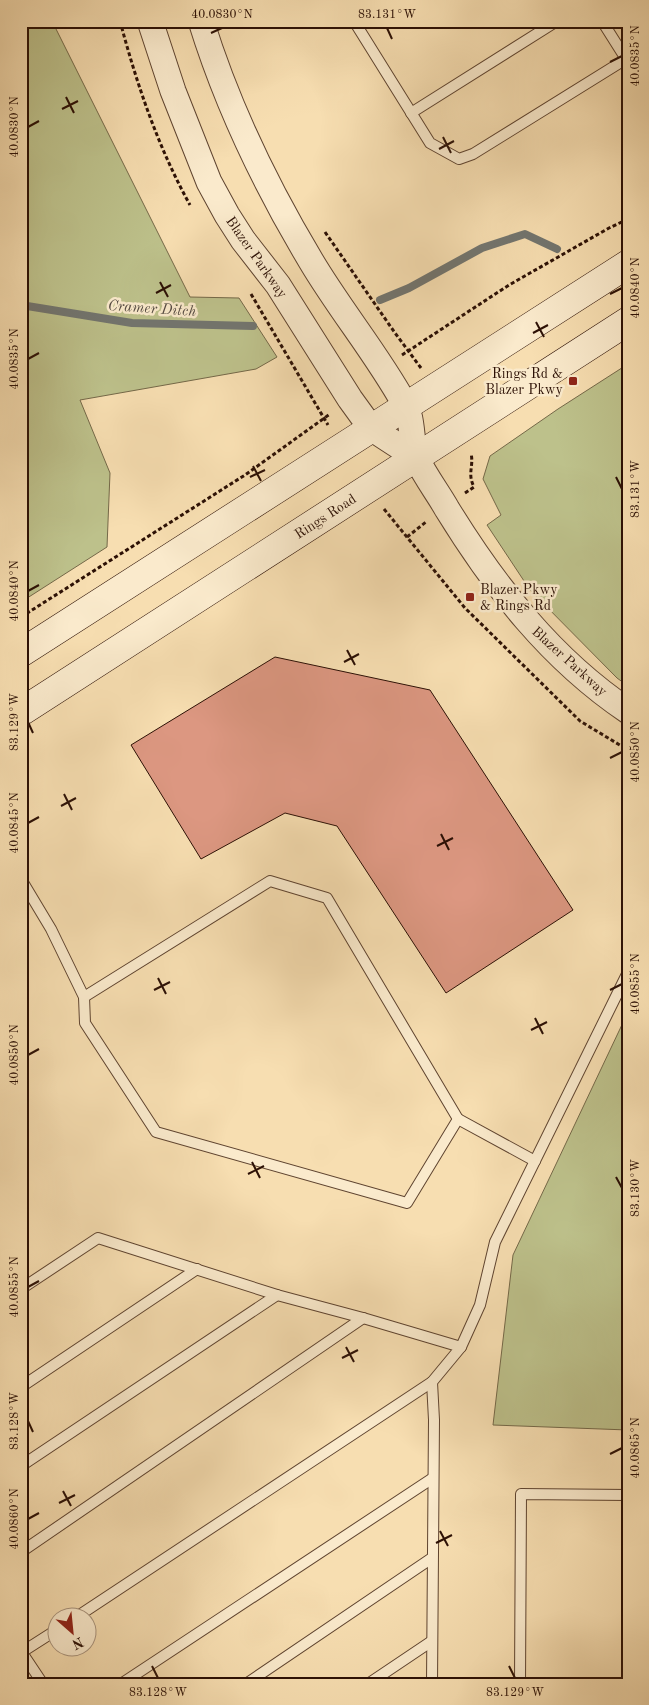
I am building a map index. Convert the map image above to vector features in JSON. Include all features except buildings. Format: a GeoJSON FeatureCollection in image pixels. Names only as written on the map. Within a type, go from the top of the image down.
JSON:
{"type":"FeatureCollection","features":[{"type":"Feature","properties":{"kind":"main road"},"geometry":{"type":"LineString","coordinates":[[21,653],[628,264]]}},
{"type":"Feature","properties":{"kind":"main road","name":"Rings Road"},"geometry":{"type":"LineString","coordinates":[[21,712],[628,321]]}},
{"type":"Feature","properties":{"kind":"street","name":"Blazer Parkway"},"geometry":{"type":"LineString","coordinates":[[150,21],[173,91],[208,182],[227,215],[243,240],[278,285],[350,399],[371,428],[417,458]]}},
{"type":"Feature","properties":{"kind":"street","name":"Blazer Parkway"},"geometry":{"type":"LineString","coordinates":[[201,21],[214,64],[260,168],[312,262],[406,405],[417,458],[467,540],[497,584],[525,620],[562,658],[589,682],[628,711]]}},
{"type":"Feature","properties":{"kind":"lane"},"geometry":{"type":"LineString","coordinates":[[354,21],[430,143],[459,159],[473,154],[626,59],[602,21]]}},
{"type":"Feature","properties":{"kind":"lane"},"geometry":{"type":"LineString","coordinates":[[411,113],[557,21]]}},
{"type":"Feature","properties":{"kind":"lane"},"geometry":{"type":"LineString","coordinates":[[21,879],[51,929],[84,997],[85,1023],[156,1132],[407,1203],[458,1119]]}},
{"type":"Feature","properties":{"kind":"lane"},"geometry":{"type":"LineString","coordinates":[[84,997],[270,881],[327,898],[458,1119],[535,1161]]}},
{"type":"Feature","properties":{"kind":"lane"},"geometry":{"type":"LineString","coordinates":[[90,1608],[432,1382],[461,1347],[480,1305],[495,1242],[628,972]]}},
{"type":"Feature","properties":{"kind":"lane"},"geometry":{"type":"LineString","coordinates":[[21,1289],[98,1238],[277,1295],[461,1347]]}},
{"type":"Feature","properties":{"kind":"lane"},"geometry":{"type":"LineString","coordinates":[[21,1387],[197,1269]]}},
{"type":"Feature","properties":{"kind":"lane"},"geometry":{"type":"LineString","coordinates":[[21,1466],[277,1295]]}},
{"type":"Feature","properties":{"kind":"lane"},"geometry":{"type":"LineString","coordinates":[[21,1552],[363,1318]]}},
{"type":"Feature","properties":{"kind":"lane"},"geometry":{"type":"LineString","coordinates":[[432,1382],[432,1684]]}},
{"type":"Feature","properties":{"kind":"lane"},"geometry":{"type":"LineString","coordinates":[[120,1684],[433,1478]]}},
{"type":"Feature","properties":{"kind":"lane"},"geometry":{"type":"LineString","coordinates":[[520,1684],[521,1494],[628,1495]]}},
{"type":"Feature","properties":{"kind":"lane"},"geometry":{"type":"LineString","coordinates":[[246,1684],[432,1558]]}},
{"type":"Feature","properties":{"kind":"lane"},"geometry":{"type":"LineString","coordinates":[[43,1684],[22,1651],[48,1635]]}},
{"type":"Feature","properties":{"kind":"lane"},"geometry":{"type":"LineString","coordinates":[[368,1684],[432,1642]]}},
{"type":"Feature","properties":{"kind":"path"},"geometry":{"type":"LineString","coordinates":[[383,370],[409,350],[509,285],[628,219]]}},
{"type":"Feature","properties":{"kind":"path"},"geometry":{"type":"LineString","coordinates":[[21,617],[245,475],[350,399]]}},
{"type":"Feature","properties":{"kind":"green space"},"geometry":{"type":"Polygon","coordinates":[[[21,21],[52,21],[190,297],[239,298],[277,357],[256,369],[80,400],[110,473],[107,547],[21,602],[21,21]]]}},
{"type":"Feature","properties":{"kind":"green space"},"geometry":{"type":"Polygon","coordinates":[[[628,364],[628,686],[617,678],[530,590],[487,525],[501,515],[483,479],[490,456],[628,364]]]}},
{"type":"Feature","properties":{"kind":"green space"},"geometry":{"type":"Polygon","coordinates":[[[628,1012],[628,1430],[493,1425],[513,1255],[628,1012]]]}},
{"type":"Feature","properties":{"kind":"waterway","name":"Cramer Ditch"},"geometry":{"type":"LineString","coordinates":[[380,300],[409,288],[482,248],[525,234],[557,249]]}},
{"type":"Feature","properties":{"kind":"waterway","name":"Cramer Ditch"},"geometry":{"type":"LineString","coordinates":[[21,305],[132,323],[253,326]]}},
{"type":"Feature","properties":{"kind":"place","name":"Rings Rd & Blazer Pkwy"},"geometry":{"type":"Point","coordinates":[573,381]}},
{"type":"Feature","properties":{"kind":"place","name":"Blazer Pkwy & Rings Rd"},"geometry":{"type":"Point","coordinates":[470,597]}}]}
